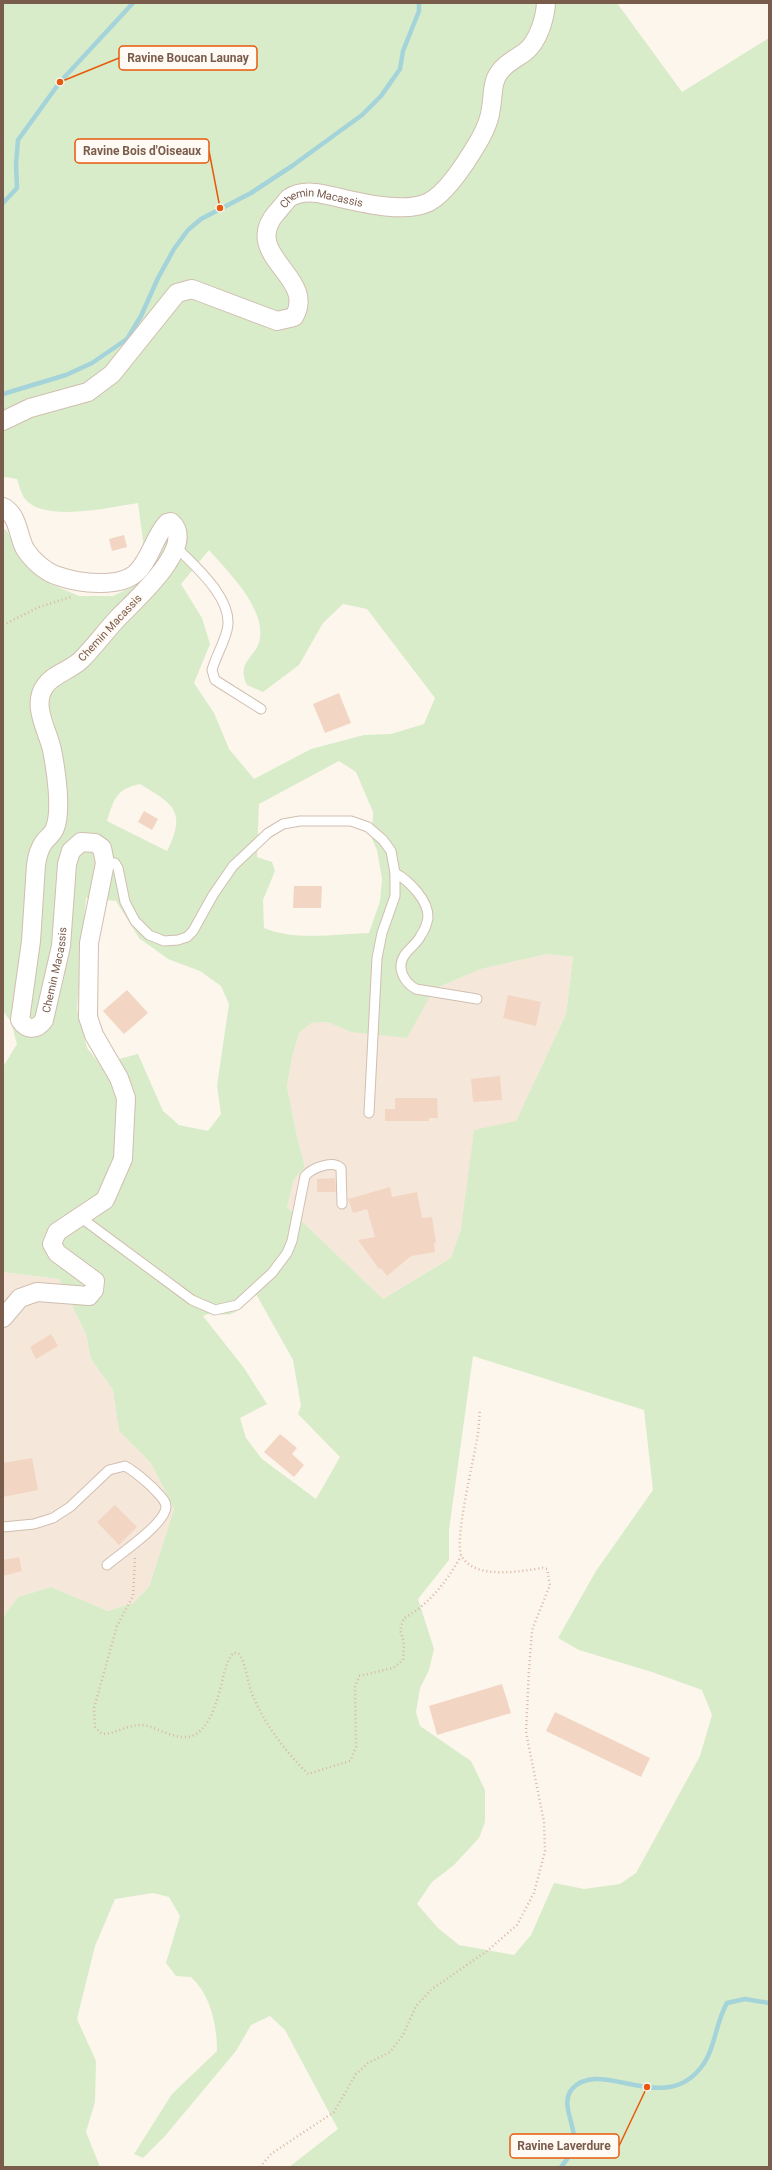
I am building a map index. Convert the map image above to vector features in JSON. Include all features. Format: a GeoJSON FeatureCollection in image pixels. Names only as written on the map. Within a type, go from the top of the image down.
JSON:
{"type":"FeatureCollection","features":[{"type":"Feature","properties":{"kind":"street","name":"Chemin Macassis"},"geometry":{"type":"LineString","coordinates":[[3,421],[30,408],[88,392],[112,374],[177,294],[192,289],[277,321],[294,317],[298,309],[297,291],[294,283],[272,254],[267,240],[267,229],[273,216],[289,198],[302,193],[317,193],[378,206],[399,207],[420,205],[437,197],[449,183],[480,139],[491,110],[496,78],[506,64],[527,50],[535,38],[543,19],[546,3]]}},
{"type":"Feature","properties":{"kind":"street","name":"Chemin Macassis"},"geometry":{"type":"LineString","coordinates":[[3,507],[8,510],[15,520],[21,541],[28,554],[40,565],[56,576],[74,580],[106,583],[132,576],[138,572],[152,550],[160,530],[167,523],[171,522],[177,528],[178,535],[176,547],[150,585],[81,660],[50,681],[44,687],[40,697],[43,723],[52,750],[58,805],[56,827],[38,853],[36,865],[31,941],[19,1013],[20,1020],[25,1027],[34,1029],[44,1020],[61,946],[69,856],[80,842],[96,842],[102,848],[106,863]]}},
{"type":"Feature","properties":{"kind":"street"},"geometry":{"type":"LineString","coordinates":[[3,1318],[20,1298],[37,1292],[89,1296],[94,1290],[95,1281],[57,1253],[52,1244],[57,1232],[106,1200],[123,1159],[126,1098],[119,1078],[94,1035],[88,1017],[89,943],[106,863]]}},
{"type":"Feature","properties":{"kind":"lane"},"geometry":{"type":"LineString","coordinates":[[176,547],[212,584],[223,602],[228,629],[212,670],[216,680],[261,709]]}},
{"type":"Feature","properties":{"kind":"lane"},"geometry":{"type":"LineString","coordinates":[[106,863],[114,863],[118,868],[125,902],[135,921],[149,935],[164,941],[178,940],[190,934],[213,894],[233,866],[268,833],[283,824],[300,821],[351,821],[368,827],[383,840],[391,851],[395,873],[395,896],[382,933],[377,958],[369,1113]]}},
{"type":"Feature","properties":{"kind":"lane"},"geometry":{"type":"LineString","coordinates":[[395,873],[405,878],[418,894],[425,907],[428,918],[421,937],[404,956],[400,965],[402,976],[409,985],[416,989],[477,999]]}},
{"type":"Feature","properties":{"kind":"lane"},"geometry":{"type":"LineString","coordinates":[[80,1217],[192,1300],[215,1310],[237,1305],[272,1273],[287,1253],[292,1241],[306,1176],[310,1170],[331,1165],[338,1165],[341,1168],[342,1204]]}},
{"type":"Feature","properties":{"kind":"lane"},"geometry":{"type":"LineString","coordinates":[[3,1527],[34,1524],[53,1518],[70,1507],[109,1470],[125,1466],[138,1473],[164,1499],[166,1507],[163,1518],[107,1565]]}},
{"type":"Feature","properties":{"kind":"path"},"geometry":{"type":"LineString","coordinates":[[3,625],[38,607],[73,596]]}},
{"type":"Feature","properties":{"kind":"path"},"geometry":{"type":"LineString","coordinates":[[260,2167],[271,2154],[334,2112],[356,2074],[368,2063],[390,2052],[402,2035],[416,2006],[432,1989],[487,1951],[517,1925],[534,1893],[545,1851],[544,1822],[526,1732],[532,1630],[550,1585],[550,1577],[548,1569],[543,1568],[501,1574],[482,1570],[467,1563],[461,1556],[459,1548],[465,1504],[477,1439],[480,1409]]}},
{"type":"Feature","properties":{"kind":"path"},"geometry":{"type":"LineString","coordinates":[[134,1542],[133,1596],[117,1626],[94,1708],[95,1727],[102,1734],[113,1734],[124,1728],[141,1725],[183,1738],[197,1733],[214,1710],[227,1663],[233,1653],[238,1653],[243,1658],[253,1696],[262,1714],[292,1758],[308,1774],[350,1761],[356,1747],[355,1687],[359,1676],[394,1668],[403,1660],[404,1642],[400,1630],[404,1618],[416,1612],[437,1591],[461,1556]]}},
{"type":"Feature","properties":{"kind":"shaded area"},"geometry":{"type":"Polygon","coordinates":[[[547,954],[573,957],[566,1014],[516,1121],[461,1229],[451,1258],[383,1299],[287,1207],[294,1179],[305,1167],[297,1137],[287,1086],[292,1057],[299,1033],[311,1023],[327,1022],[351,1032],[434,989],[481,969],[547,954]]]}},
{"type":"Feature","properties":{"kind":"shaded area"},"geometry":{"type":"Polygon","coordinates":[[[3,1272],[59,1279],[86,1334],[91,1359],[113,1390],[119,1431],[151,1463],[174,1509],[149,1587],[133,1603],[108,1611],[51,1587],[18,1597],[3,1617],[3,1272]]]}},
{"type":"Feature","properties":{"kind":"green space"},"geometry":{"type":"Polygon","coordinates":[[[3,3],[617,3],[682,92],[769,38],[769,2167],[289,2167],[338,2129],[285,2030],[270,2016],[251,2025],[236,2051],[165,2136],[143,2158],[134,2154],[172,2094],[217,2051],[216,2031],[212,2011],[204,1993],[191,1977],[176,1976],[166,1963],[180,1916],[169,1897],[153,1893],[115,1899],[95,1946],[77,2019],[96,2061],[95,2102],[86,2132],[100,2167],[3,2167],[3,1617],[18,1597],[51,1587],[108,1611],[133,1603],[149,1587],[174,1509],[151,1463],[119,1431],[113,1390],[91,1359],[86,1334],[59,1279],[3,1272],[3,1067],[17,1044],[11,1022],[3,1011],[3,528],[7,531],[21,557],[53,585],[79,596],[113,596],[145,581],[144,548],[138,503],[79,512],[47,510],[34,506],[25,499],[17,479],[5,477],[3,479],[3,3]],[[209,550],[181,584],[202,618],[210,644],[194,683],[214,713],[229,749],[254,779],[311,749],[364,735],[391,734],[424,724],[435,698],[367,609],[343,604],[323,623],[299,665],[263,692],[247,685],[244,677],[245,665],[255,650],[260,638],[260,626],[251,602],[235,579],[209,550]],[[339,761],[259,804],[257,857],[272,862],[275,871],[263,900],[264,928],[276,932],[302,936],[369,933],[380,901],[382,879],[377,850],[372,839],[373,812],[356,772],[339,761]],[[140,784],[126,789],[117,796],[114,801],[107,821],[167,851],[176,826],[176,817],[173,810],[161,797],[140,784]],[[86,898],[77,1009],[87,1048],[100,1064],[138,1054],[163,1111],[179,1125],[208,1131],[221,1114],[217,1086],[229,1004],[221,986],[200,971],[168,959],[139,938],[116,901],[86,898]],[[547,954],[481,969],[434,989],[407,1038],[351,1032],[327,1022],[311,1023],[299,1033],[292,1057],[287,1086],[297,1137],[305,1167],[294,1179],[287,1207],[383,1299],[451,1258],[461,1229],[474,1130],[516,1121],[566,1014],[573,957],[547,954]],[[256,1294],[241,1308],[231,1314],[210,1314],[203,1316],[244,1368],[267,1404],[240,1418],[246,1438],[262,1459],[316,1499],[340,1457],[298,1414],[301,1406],[293,1360],[256,1294]],[[473,1356],[449,1530],[449,1560],[418,1599],[434,1649],[429,1670],[420,1688],[416,1712],[420,1726],[471,1761],[485,1790],[485,1822],[479,1838],[454,1865],[432,1882],[417,1904],[438,1928],[459,1945],[514,1955],[531,1935],[554,1883],[584,1889],[620,1884],[636,1873],[700,1756],[712,1715],[702,1690],[652,1672],[579,1650],[558,1638],[596,1571],[653,1490],[644,1410],[473,1356]]]}},
{"type":"Feature","properties":{"kind":"building"},"geometry":{"type":"Polygon","coordinates":[[[124,535],[127,547],[112,551],[109,539],[124,535]]]}},
{"type":"Feature","properties":{"kind":"building"},"geometry":{"type":"Polygon","coordinates":[[[339,693],[351,723],[325,733],[313,704],[339,693]]]}},
{"type":"Feature","properties":{"kind":"building"},"geometry":{"type":"Polygon","coordinates":[[[144,811],[158,819],[152,830],[138,822],[144,811]]]}},
{"type":"Feature","properties":{"kind":"building"},"geometry":{"type":"Polygon","coordinates":[[[294,886],[322,886],[321,908],[293,908],[294,886]]]}},
{"type":"Feature","properties":{"kind":"building"},"geometry":{"type":"Polygon","coordinates":[[[127,990],[148,1013],[124,1034],[103,1011],[127,990]]]}},
{"type":"Feature","properties":{"kind":"building"},"geometry":{"type":"Polygon","coordinates":[[[508,995],[541,1002],[536,1026],[503,1018],[508,995]]]}},
{"type":"Feature","properties":{"kind":"building"},"geometry":{"type":"Polygon","coordinates":[[[500,1076],[502,1100],[473,1102],[471,1079],[500,1076]]]}},
{"type":"Feature","properties":{"kind":"building"},"geometry":{"type":"Polygon","coordinates":[[[395,1098],[437,1098],[438,1118],[429,1118],[429,1121],[385,1121],[385,1109],[395,1109],[395,1098]]]}},
{"type":"Feature","properties":{"kind":"building"},"geometry":{"type":"Polygon","coordinates":[[[335,1178],[336,1192],[317,1192],[317,1179],[335,1178]]]}},
{"type":"Feature","properties":{"kind":"building"},"geometry":{"type":"Polygon","coordinates":[[[390,1187],[392,1197],[417,1192],[422,1218],[432,1217],[436,1243],[434,1243],[435,1252],[411,1256],[387,1276],[381,1268],[379,1269],[358,1240],[375,1237],[367,1209],[353,1213],[348,1199],[390,1187]]]}},
{"type":"Feature","properties":{"kind":"building"},"geometry":{"type":"Polygon","coordinates":[[[51,1334],[58,1346],[36,1359],[30,1347],[51,1334]]]}},
{"type":"Feature","properties":{"kind":"building"},"geometry":{"type":"Polygon","coordinates":[[[280,1434],[297,1448],[292,1454],[304,1465],[294,1477],[264,1452],[280,1434]]]}},
{"type":"Feature","properties":{"kind":"building"},"geometry":{"type":"Polygon","coordinates":[[[32,1458],[38,1490],[3,1497],[3,1463],[32,1458]]]}},
{"type":"Feature","properties":{"kind":"building"},"geometry":{"type":"Polygon","coordinates":[[[115,1505],[137,1527],[119,1545],[97,1522],[115,1505]]]}},
{"type":"Feature","properties":{"kind":"building"},"geometry":{"type":"Polygon","coordinates":[[[19,1557],[22,1571],[3,1576],[3,1560],[19,1557]]]}},
{"type":"Feature","properties":{"kind":"building"},"geometry":{"type":"Polygon","coordinates":[[[502,1684],[511,1713],[437,1735],[429,1706],[502,1684]]]}},
{"type":"Feature","properties":{"kind":"building"},"geometry":{"type":"Polygon","coordinates":[[[555,1712],[650,1758],[641,1777],[546,1731],[555,1712]]]}},
{"type":"Feature","properties":{"kind":"waterway"},"geometry":{"type":"LineString","coordinates":[[3,203],[17,188],[16,164],[18,140],[60,82],[133,3]]}},
{"type":"Feature","properties":{"kind":"waterway"},"geometry":{"type":"LineString","coordinates":[[3,394],[66,375],[92,363],[127,339],[141,316],[158,278],[174,249],[188,230],[201,219],[251,193],[292,166],[362,115],[381,96],[400,69],[403,51],[419,11],[419,3]]}},
{"type":"Feature","properties":{"kind":"waterway"},"geometry":{"type":"LineString","coordinates":[[561,2167],[570,2154],[574,2140],[567,2101],[572,2089],[584,2081],[598,2079],[648,2087],[665,2088],[682,2083],[697,2072],[708,2056],[727,2003],[745,1999],[769,2003]]}},
{"type":"Feature","properties":{"kind":"place","name":"Ravine Boucan Launay"},"geometry":{"type":"Point","coordinates":[60,82]}},
{"type":"Feature","properties":{"kind":"place","name":"Ravine Bois d'Oiseaux"},"geometry":{"type":"Point","coordinates":[220,208]}},
{"type":"Feature","properties":{"kind":"place","name":"Ravine Laverdure"},"geometry":{"type":"Point","coordinates":[647,2087]}}]}
